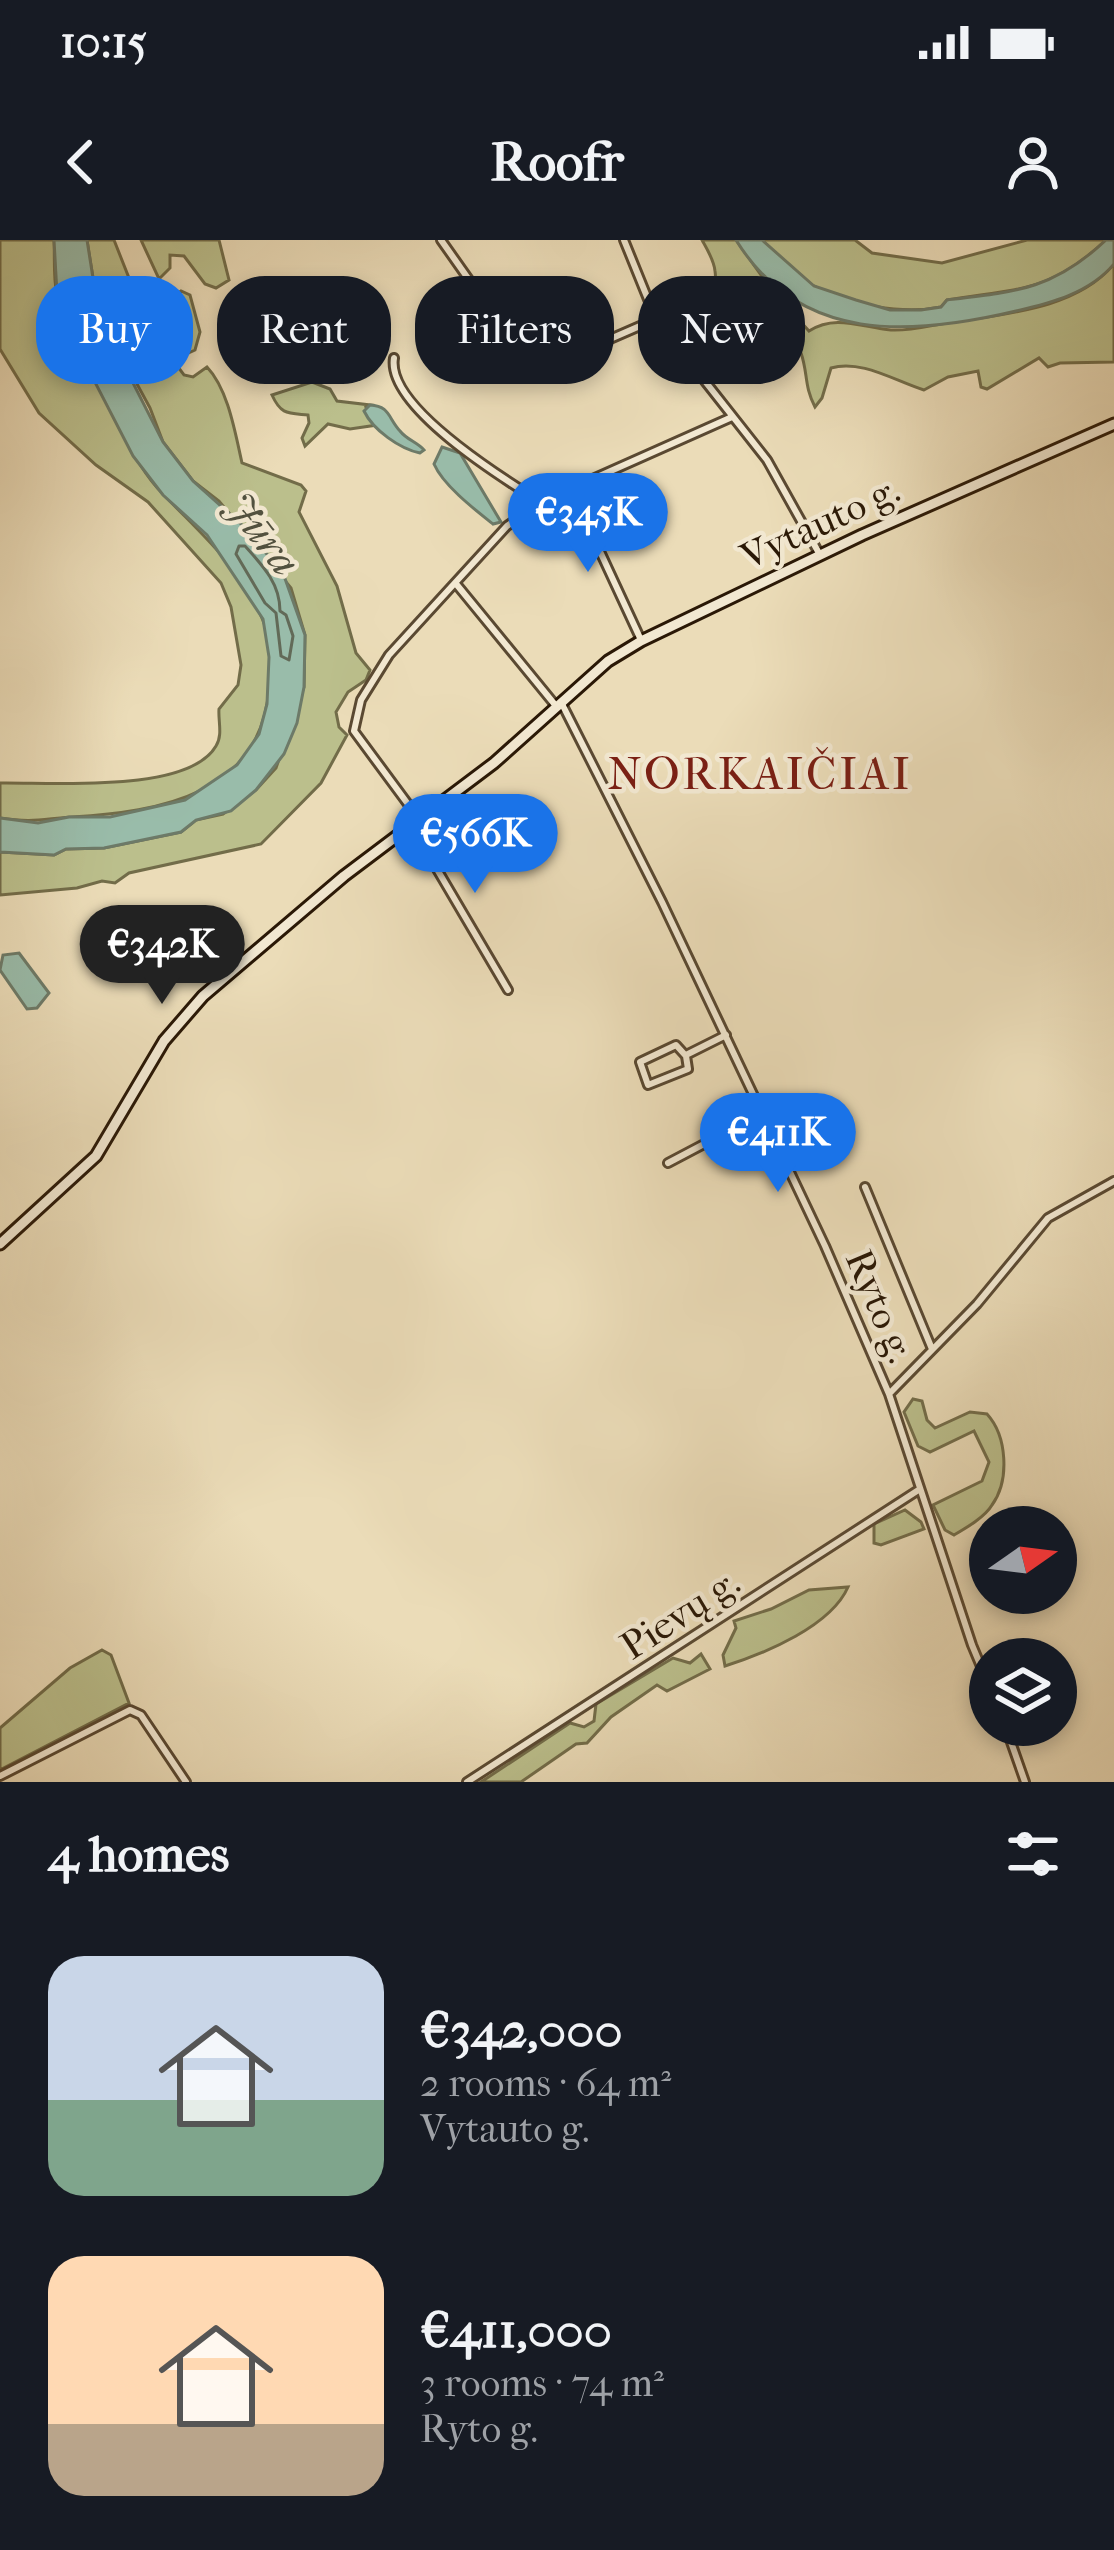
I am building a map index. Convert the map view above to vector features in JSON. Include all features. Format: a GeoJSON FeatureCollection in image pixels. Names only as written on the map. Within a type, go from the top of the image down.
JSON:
{"type":"FeatureCollection","features":[{"type":"Feature","properties":{"kind":"main road","name":"Vytauto g."},"geometry":{"type":"LineString","coordinates":[[0,1244],[96,1156],[154,1056],[192,1006],[313,901],[494,764],[608,661],[820,555],[1114,424]]}},
{"type":"Feature","properties":{"kind":"street"},"geometry":{"type":"LineString","coordinates":[[441,240],[522,355],[537,367],[638,327]]}},
{"type":"Feature","properties":{"kind":"street"},"geometry":{"type":"LineString","coordinates":[[624,240],[639,276]]}},
{"type":"Feature","properties":{"kind":"street"},"geometry":{"type":"LineString","coordinates":[[394,358],[393,371],[402,391],[433,425],[541,502]]}},
{"type":"Feature","properties":{"kind":"street"},"geometry":{"type":"LineString","coordinates":[[706,384],[772,468],[820,555]]}},
{"type":"Feature","properties":{"kind":"street"},"geometry":{"type":"LineString","coordinates":[[508,990],[415,822],[359,743],[354,722],[361,700],[388,655],[507,526],[541,502],[732,418]]}},
{"type":"Feature","properties":{"kind":"street"},"geometry":{"type":"LineString","coordinates":[[572,491],[641,641]]}},
{"type":"Feature","properties":{"kind":"street","name":"Ryto g."},"geometry":{"type":"LineString","coordinates":[[457,585],[559,704],[726,1035],[889,1394],[970,1638]]}},
{"type":"Feature","properties":{"kind":"street"},"geometry":{"type":"LineString","coordinates":[[686,1056],[726,1035]]}},
{"type":"Feature","properties":{"kind":"street"},"geometry":{"type":"LineString","coordinates":[[676,1045],[686,1056],[688,1069],[653,1086],[638,1066],[676,1045]]}},
{"type":"Feature","properties":{"kind":"street"},"geometry":{"type":"LineString","coordinates":[[668,1163],[763,1113]]}},
{"type":"Feature","properties":{"kind":"street"},"geometry":{"type":"LineString","coordinates":[[889,1394],[977,1304],[1048,1218],[1114,1181]]}},
{"type":"Feature","properties":{"kind":"street"},"geometry":{"type":"LineString","coordinates":[[865,1187],[932,1349]]}},
{"type":"Feature","properties":{"kind":"street","name":"Pievų g."},"geometry":{"type":"LineString","coordinates":[[467,1782],[920,1489]]}},
{"type":"Feature","properties":{"kind":"street"},"geometry":{"type":"LineString","coordinates":[[0,1775],[130,1710],[137,1711],[186,1782]]}},
{"type":"Feature","properties":{"kind":"street"},"geometry":{"type":"LineString","coordinates":[[1012,1746],[1025,1782]]}},
{"type":"Feature","properties":{"kind":"green space"},"geometry":{"type":"Polygon","coordinates":[[[0,240],[54,240],[55,276],[36,276],[36,384],[98,384],[144,471],[233,569],[264,623],[269,687],[262,723],[248,752],[201,791],[138,810],[29,820],[0,818],[0,783],[149,779],[201,761],[218,742],[219,709],[238,685],[241,665],[231,607],[221,583],[148,502],[96,465],[39,413],[0,349],[0,240]]]}},
{"type":"Feature","properties":{"kind":"green space"},"geometry":{"type":"Polygon","coordinates":[[[87,240],[114,240],[128,276],[93,276],[87,240]]]}},
{"type":"Feature","properties":{"kind":"green space"},"geometry":{"type":"Polygon","coordinates":[[[141,240],[219,240],[228,276],[217,276],[216,288],[205,284],[184,256],[170,255],[170,268],[158,276],[141,240]]]}},
{"type":"Feature","properties":{"kind":"green space"},"geometry":{"type":"Polygon","coordinates":[[[702,240],[736,240],[762,276],[716,276],[702,240]]]}},
{"type":"Feature","properties":{"kind":"green space"},"geometry":{"type":"Polygon","coordinates":[[[762,240],[855,240],[872,253],[942,263],[1027,240],[1106,240],[1050,279],[1015,290],[947,300],[941,307],[875,306],[826,292],[798,275],[762,240]]]}},
{"type":"Feature","properties":{"kind":"green space"},"geometry":{"type":"Polygon","coordinates":[[[1114,264],[1114,362],[1048,367],[1039,358],[987,389],[981,387],[978,371],[948,377],[924,390],[866,369],[842,366],[831,368],[815,407],[809,393],[805,327],[809,331],[838,322],[905,330],[1014,313],[1080,291],[1114,264]]]}},
{"type":"Feature","properties":{"kind":"green space"},"geometry":{"type":"Polygon","coordinates":[[[193,306],[200,332],[193,351],[193,306]]]}},
{"type":"Feature","properties":{"kind":"green space"},"geometry":{"type":"Polygon","coordinates":[[[207,367],[230,412],[242,463],[306,491],[299,512],[337,586],[356,653],[370,670],[336,712],[339,727],[347,735],[321,783],[261,844],[129,873],[115,883],[0,895],[0,852],[54,855],[66,849],[104,848],[181,832],[196,820],[223,814],[276,768],[304,687],[305,635],[291,588],[219,501],[193,481],[163,442],[137,384],[193,384],[193,377],[207,367]]]}},
{"type":"Feature","properties":{"kind":"green space"},"geometry":{"type":"Polygon","coordinates":[[[317,384],[330,389],[337,401],[370,405],[366,407],[377,425],[350,429],[328,424],[305,446],[302,438],[308,415],[286,412],[272,395],[317,384]]]}},
{"type":"Feature","properties":{"kind":"green space"},"geometry":{"type":"Polygon","coordinates":[[[913,1399],[922,1401],[927,1420],[935,1428],[970,1412],[987,1414],[999,1434],[1004,1471],[998,1495],[991,1506],[969,1506],[969,1526],[954,1535],[945,1530],[933,1505],[982,1481],[989,1462],[974,1431],[930,1452],[918,1446],[904,1412],[913,1399]]]}},
{"type":"Feature","properties":{"kind":"green space"},"geometry":{"type":"Polygon","coordinates":[[[905,1510],[924,1529],[881,1545],[874,1543],[874,1524],[905,1510]]]}},
{"type":"Feature","properties":{"kind":"green space"},"geometry":{"type":"Polygon","coordinates":[[[848,1587],[840,1601],[812,1626],[725,1666],[723,1655],[736,1628],[734,1621],[809,1590],[848,1587]]]}},
{"type":"Feature","properties":{"kind":"green space"},"geometry":{"type":"Polygon","coordinates":[[[102,1650],[111,1655],[129,1703],[0,1770],[0,1728],[70,1668],[102,1650]]]}},
{"type":"Feature","properties":{"kind":"green space"},"geometry":{"type":"Polygon","coordinates":[[[701,1654],[710,1669],[667,1691],[657,1685],[611,1717],[587,1743],[576,1744],[521,1782],[481,1782],[570,1723],[584,1727],[594,1721],[596,1704],[673,1658],[690,1663],[701,1654]]]}},
{"type":"Feature","properties":{"kind":"water"},"geometry":{"type":"Polygon","coordinates":[[[54,240],[87,240],[93,276],[56,276],[54,240]]]}},
{"type":"Feature","properties":{"kind":"water"},"geometry":{"type":"Polygon","coordinates":[[[736,240],[762,240],[803,276],[762,274],[736,240]]]}},
{"type":"Feature","properties":{"kind":"water"},"geometry":{"type":"Polygon","coordinates":[[[1106,240],[1114,240],[1114,264],[1104,274],[1082,290],[1043,304],[976,319],[898,327],[825,315],[805,305],[805,278],[814,286],[890,310],[921,310],[941,307],[947,300],[1033,285],[1069,269],[1106,240]]]}},
{"type":"Feature","properties":{"kind":"water"},"geometry":{"type":"Polygon","coordinates":[[[96,384],[134,384],[163,442],[193,481],[241,524],[283,573],[305,635],[304,687],[297,723],[284,754],[256,790],[231,811],[196,820],[181,832],[104,848],[66,849],[54,855],[0,852],[0,818],[38,823],[110,817],[185,800],[237,765],[259,734],[267,704],[269,657],[263,619],[207,535],[163,495],[133,456],[96,384]]]}},
{"type":"Feature","properties":{"kind":"water"},"geometry":{"type":"Polygon","coordinates":[[[370,405],[385,410],[403,434],[424,450],[404,447],[380,432],[364,411],[370,405]]]}},
{"type":"Feature","properties":{"kind":"water"},"geometry":{"type":"Polygon","coordinates":[[[442,447],[460,453],[501,522],[493,524],[444,480],[434,464],[442,447]]]}},
{"type":"Feature","properties":{"kind":"water"},"geometry":{"type":"Polygon","coordinates":[[[19,953],[49,993],[37,1008],[27,1009],[0,970],[3,955],[19,953]]]}},
{"type":"Feature","properties":{"kind":"district","name":"NORKAIČIAI"},"geometry":{"type":"Point","coordinates":[760,774]}},
{"type":"Feature","properties":{"kind":"water label","name":"Jūra"},"geometry":{"type":"Point","coordinates":[262,534]}}]}
